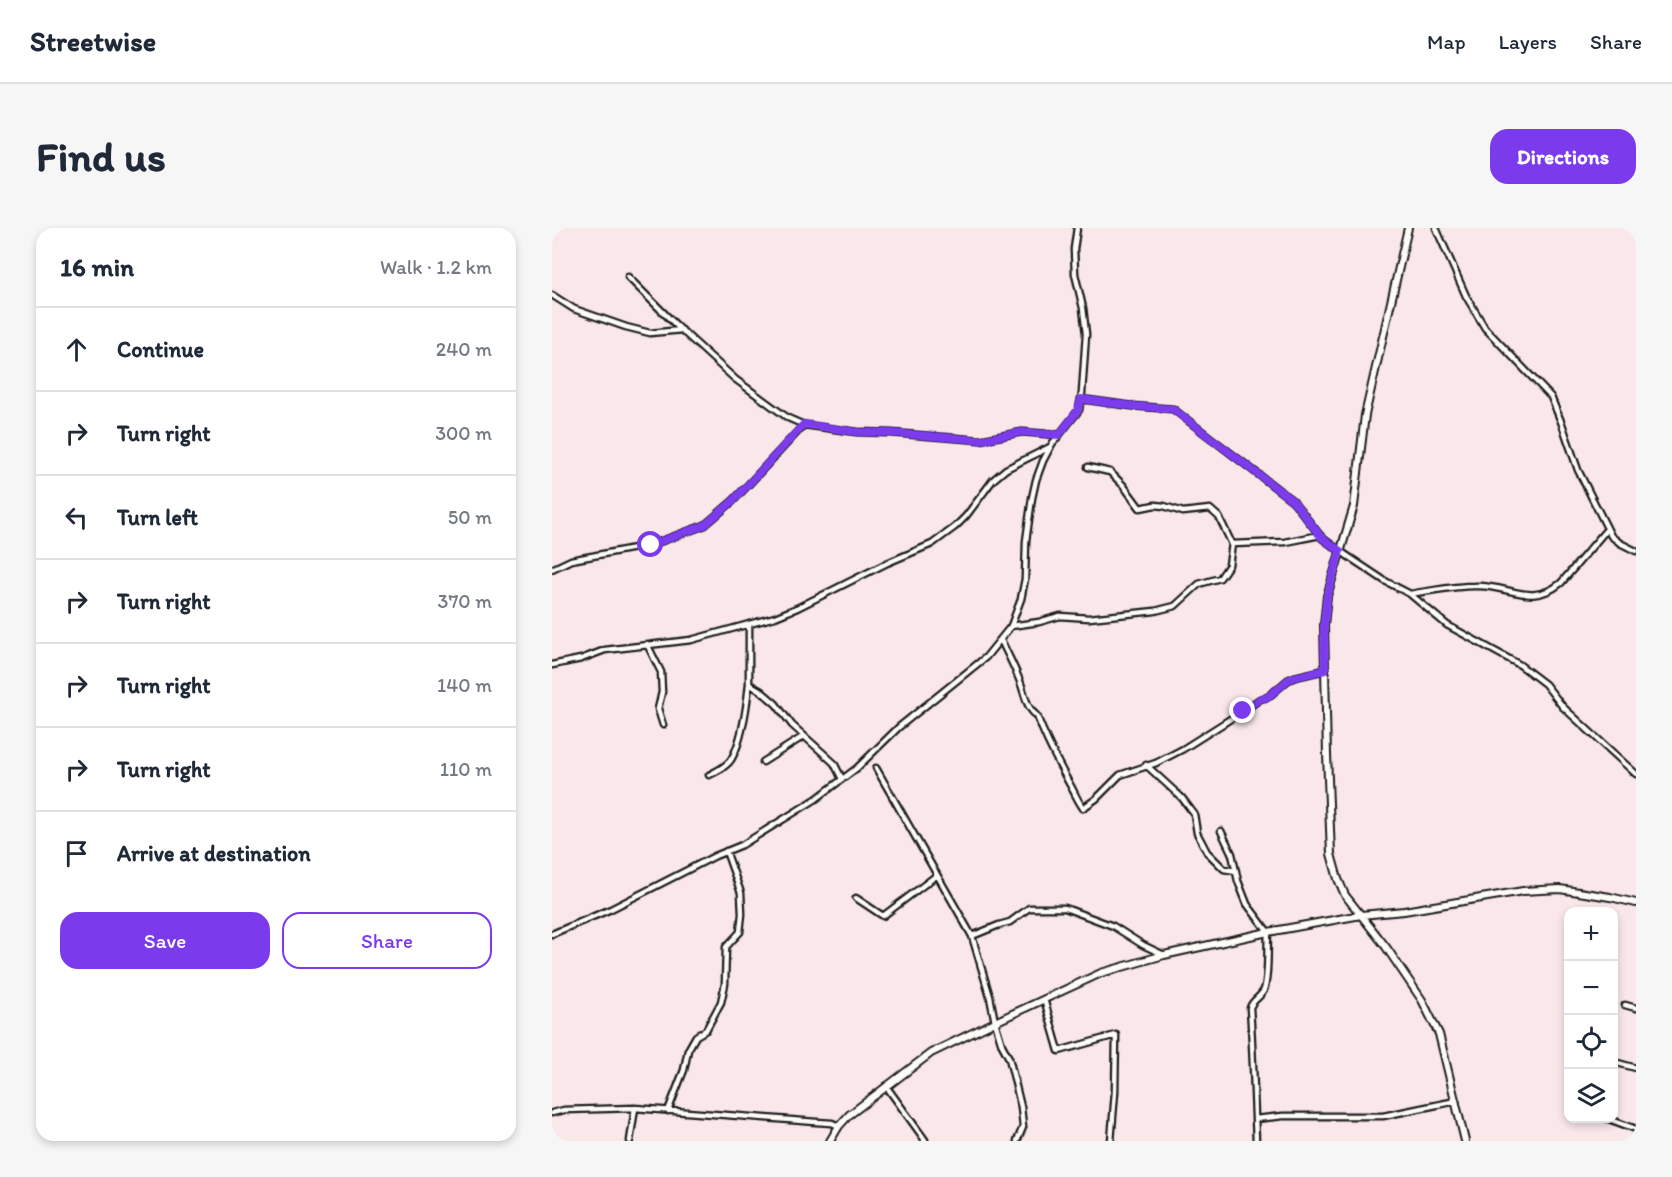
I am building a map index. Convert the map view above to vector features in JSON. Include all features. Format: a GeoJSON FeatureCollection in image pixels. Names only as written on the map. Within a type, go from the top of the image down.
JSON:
{"type":"FeatureCollection","features":[{"type":"Feature","properties":{"kind":"street"},"geometry":{"type":"LineString","coordinates":[[552,934],[611,909],[759,835],[816,799],[857,768],[899,727],[986,657],[1011,626],[1021,599],[1025,579],[1026,541],[1032,498],[1043,460],[1078,410],[1081,399],[1086,334],[1075,266],[1074,249],[1077,228]]}},
{"type":"Feature","properties":{"kind":"street"},"geometry":{"type":"LineString","coordinates":[[1408,228],[1365,415],[1354,506],[1327,596],[1324,625],[1331,854],[1345,895],[1386,947],[1422,1000],[1439,1034],[1465,1141]]}},
{"type":"Feature","properties":{"kind":"street"},"geometry":{"type":"LineString","coordinates":[[1436,228],[1466,296],[1485,328],[1551,397],[1578,470],[1611,536],[1636,551]]}},
{"type":"Feature","properties":{"kind":"street"},"geometry":{"type":"LineString","coordinates":[[628,277],[735,379],[788,418],[804,424],[857,432],[980,440],[1022,432],[1059,435]]}},
{"type":"Feature","properties":{"kind":"street"},"geometry":{"type":"LineString","coordinates":[[552,295],[573,309],[626,327],[650,333],[682,330]]}},
{"type":"Feature","properties":{"kind":"street"},"geometry":{"type":"LineString","coordinates":[[1081,399],[1173,409],[1293,501],[1320,535],[1340,551],[1410,594],[1446,625],[1520,665],[1545,684],[1563,707],[1636,774]]}},
{"type":"Feature","properties":{"kind":"street"},"geometry":{"type":"LineString","coordinates":[[552,569],[571,560],[651,545],[705,525],[733,501],[804,424]]}},
{"type":"Feature","properties":{"kind":"street"},"geometry":{"type":"LineString","coordinates":[[552,665],[581,659],[605,650],[691,640],[775,617],[805,605],[887,563],[932,544],[955,527],[993,480],[1006,469],[1050,447]]}},
{"type":"Feature","properties":{"kind":"street"},"geometry":{"type":"LineString","coordinates":[[1011,626],[1060,616],[1089,618],[1155,611],[1175,606],[1199,584],[1220,578],[1229,565],[1232,544],[1219,517],[1210,509],[1183,512],[1155,505],[1140,508],[1110,471],[1088,467]]}},
{"type":"Feature","properties":{"kind":"street"},"geometry":{"type":"LineString","coordinates":[[1410,594],[1475,585],[1496,586],[1518,594],[1529,595],[1552,590],[1561,583],[1607,529]]}},
{"type":"Feature","properties":{"kind":"street"},"geometry":{"type":"LineString","coordinates":[[1232,544],[1285,542],[1320,535]]}},
{"type":"Feature","properties":{"kind":"street"},"geometry":{"type":"LineString","coordinates":[[709,775],[721,769],[731,760],[741,733],[748,684],[749,624]]}},
{"type":"Feature","properties":{"kind":"street"},"geometry":{"type":"LineString","coordinates":[[1000,640],[1020,680],[1026,704],[1037,716],[1060,769],[1070,784],[1075,798],[1083,808],[1096,799],[1120,775],[1183,749],[1260,699],[1268,697],[1288,680],[1325,670]]}},
{"type":"Feature","properties":{"kind":"street"},"geometry":{"type":"LineString","coordinates":[[647,644],[661,672],[662,692],[658,709],[663,725]]}},
{"type":"Feature","properties":{"kind":"street"},"geometry":{"type":"LineString","coordinates":[[748,684],[761,691],[776,704],[792,726],[834,763],[842,779]]}},
{"type":"Feature","properties":{"kind":"street"},"geometry":{"type":"LineString","coordinates":[[763,762],[804,736]]}},
{"type":"Feature","properties":{"kind":"street"},"geometry":{"type":"LineString","coordinates":[[1146,765],[1182,798],[1194,814],[1197,833],[1207,852],[1224,869],[1236,871]]}},
{"type":"Feature","properties":{"kind":"street"},"geometry":{"type":"LineString","coordinates":[[876,768],[972,936],[995,1022],[1002,1045],[1009,1058],[1021,1107],[1023,1127],[1017,1141]]}},
{"type":"Feature","properties":{"kind":"street"},"geometry":{"type":"LineString","coordinates":[[1221,831],[1232,854],[1238,881],[1247,904],[1268,932],[1264,989],[1251,1003],[1250,1008],[1256,1141]]}},
{"type":"Feature","properties":{"kind":"street"},"geometry":{"type":"LineString","coordinates":[[668,1111],[684,1070],[688,1050],[696,1036],[706,1030],[721,1002],[726,984],[726,947],[740,932],[741,893],[726,851]]}},
{"type":"Feature","properties":{"kind":"street"},"geometry":{"type":"LineString","coordinates":[[856,898],[883,916],[937,876]]}},
{"type":"Feature","properties":{"kind":"street"},"geometry":{"type":"LineString","coordinates":[[830,1141],[849,1114],[931,1053],[1101,973],[1164,955],[1268,932],[1361,915],[1523,891],[1560,890],[1636,903]]}},
{"type":"Feature","properties":{"kind":"street"},"geometry":{"type":"LineString","coordinates":[[972,936],[1010,922],[1029,908],[1065,909],[1113,926],[1164,955]]}},
{"type":"Feature","properties":{"kind":"street"},"geometry":{"type":"LineString","coordinates":[[1044,999],[1059,1051],[1116,1035],[1111,1141]]}},
{"type":"Feature","properties":{"kind":"street"},"geometry":{"type":"LineString","coordinates":[[1625,1005],[1636,1008]]}},
{"type":"Feature","properties":{"kind":"street"},"geometry":{"type":"LineString","coordinates":[[1618,1063],[1636,1068]]}},
{"type":"Feature","properties":{"kind":"street"},"geometry":{"type":"LineString","coordinates":[[886,1086],[924,1141]]}},
{"type":"Feature","properties":{"kind":"street"},"geometry":{"type":"LineString","coordinates":[[1255,1119],[1282,1116],[1383,1116],[1456,1101]]}},
{"type":"Feature","properties":{"kind":"street"},"geometry":{"type":"LineString","coordinates":[[630,1141],[635,1108]]}},
{"type":"Feature","properties":{"kind":"street"},"geometry":{"type":"LineString","coordinates":[[552,1113],[564,1110],[635,1108],[832,1123],[839,1126]]}},
{"type":"Feature","properties":{"kind":"street"},"geometry":{"type":"LineString","coordinates":[[1618,1123],[1636,1129]]}},
{"type":"Feature","properties":{"kind":"route"},"geometry":{"type":"LineString","coordinates":[[651,545],[705,525],[733,501],[804,424],[857,432],[980,440],[1022,432],[1059,435],[1072,420],[1081,399],[1173,409],[1293,501],[1322,538],[1340,551],[1327,596],[1324,625],[1325,670],[1288,680],[1268,697],[1260,699],[1243,711]]}}]}
